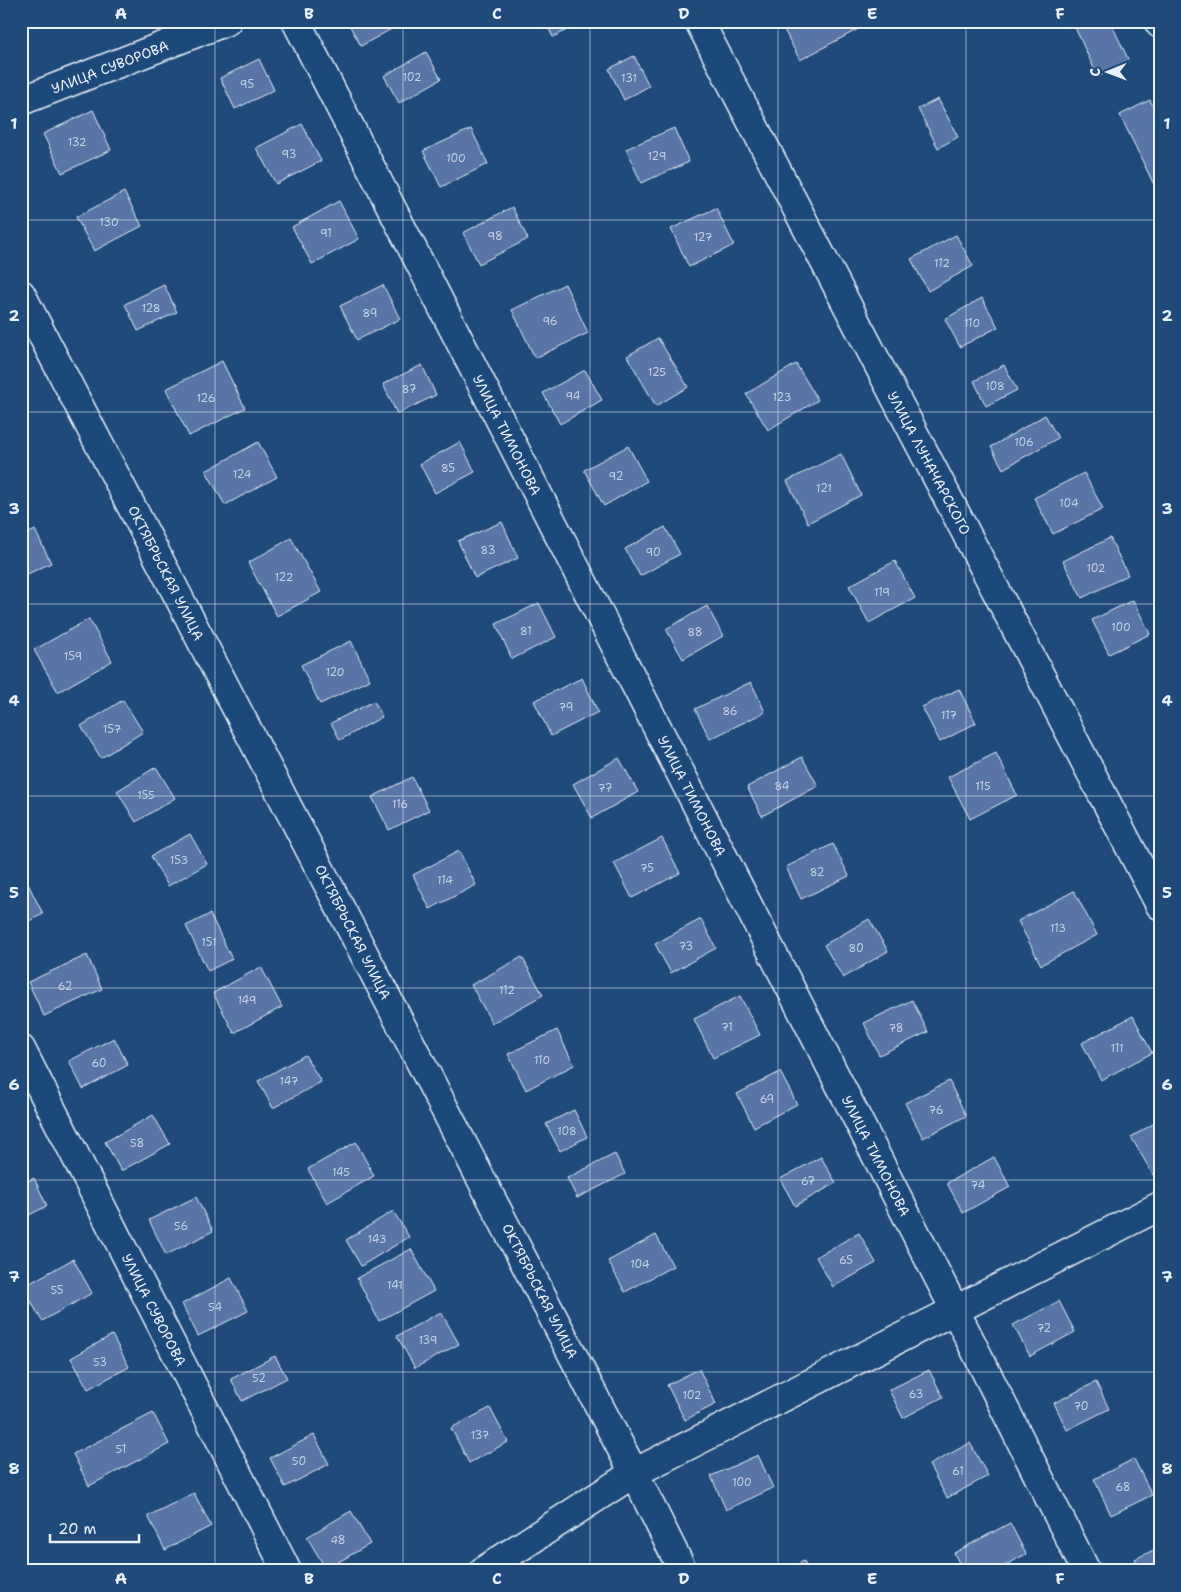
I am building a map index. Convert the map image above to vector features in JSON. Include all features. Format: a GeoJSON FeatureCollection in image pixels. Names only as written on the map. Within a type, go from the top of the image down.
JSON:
{"type":"FeatureCollection","features":[{"type":"Feature","properties":{"kind":"street","name":"УЛИЦА СУВОРОВА"},"geometry":{"type":"LineString","coordinates":[[21,101],[227,21]]}},
{"type":"Feature","properties":{"kind":"street","name":"УЛИЦА ТИМОНОВА"},"geometry":{"type":"LineString","coordinates":[[296,21],[955,1310],[1086,1571]]}},
{"type":"Feature","properties":{"kind":"street","name":"УЛИЦА ЛУНАЧАРСКОГО"},"geometry":{"type":"LineString","coordinates":[[699,21],[1160,905]]}},
{"type":"Feature","properties":{"kind":"street","name":"ОКТЯБРЬСКАЯ УЛИЦА"},"geometry":{"type":"LineString","coordinates":[[21,294],[634,1472],[683,1571]]}},
{"type":"Feature","properties":{"kind":"street","name":"УЛИЦА СУВОРОВА"},"geometry":{"type":"LineString","coordinates":[[21,1049],[287,1571]]}},
{"type":"Feature","properties":{"kind":"street"},"geometry":{"type":"LineString","coordinates":[[483,1571],[634,1472],[1160,1206]]}},
{"type":"Feature","properties":{"kind":"building"},"geometry":{"type":"Polygon","coordinates":[[[347,21],[401,21],[402,23],[361,46],[347,21]]]}},
{"type":"Feature","properties":{"kind":"building"},"geometry":{"type":"Polygon","coordinates":[[[545,21],[585,21],[553,37],[545,21]]]}},
{"type":"Feature","properties":{"kind":"building"},"geometry":{"type":"Polygon","coordinates":[[[791,21],[861,21],[864,26],[800,60],[782,26],[791,21]]]}},
{"type":"Feature","properties":{"kind":"building"},"geometry":{"type":"Polygon","coordinates":[[[1072,21],[1110,21],[1129,61],[1098,77],[1072,21]]]}},
{"type":"Feature","properties":{"kind":"building"},"geometry":{"type":"Polygon","coordinates":[[[426,52],[441,79],[399,103],[384,76],[426,52]]]}},
{"type":"Feature","properties":{"kind":"building"},"geometry":{"type":"Polygon","coordinates":[[[634,56],[649,86],[624,100],[609,69],[634,56]]]}},
{"type":"Feature","properties":{"kind":"building"},"geometry":{"type":"Polygon","coordinates":[[[259,59],[274,90],[235,109],[220,78],[259,59]]]}},
{"type":"Feature","properties":{"kind":"building"},"geometry":{"type":"Polygon","coordinates":[[[938,99],[958,137],[938,148],[918,109],[938,99]]]}},
{"type":"Feature","properties":{"kind":"building"},"geometry":{"type":"Polygon","coordinates":[[[1150,100],[1160,120],[1160,197],[1120,115],[1150,100]]]}},
{"type":"Feature","properties":{"kind":"building"},"geometry":{"type":"Polygon","coordinates":[[[93,110],[111,150],[62,173],[43,134],[93,110]]]}},
{"type":"Feature","properties":{"kind":"building"},"geometry":{"type":"Polygon","coordinates":[[[302,124],[321,161],[276,184],[256,148],[302,124]]]}},
{"type":"Feature","properties":{"kind":"building"},"geometry":{"type":"Polygon","coordinates":[[[674,128],[689,162],[641,183],[626,149],[674,128]]]}},
{"type":"Feature","properties":{"kind":"building"},"geometry":{"type":"Polygon","coordinates":[[[471,129],[488,164],[441,187],[423,151],[471,129]]]}},
{"type":"Feature","properties":{"kind":"building"},"geometry":{"type":"Polygon","coordinates":[[[124,192],[142,226],[94,251],[76,217],[124,192]]]}},
{"type":"Feature","properties":{"kind":"building"},"geometry":{"type":"Polygon","coordinates":[[[339,201],[359,239],[312,264],[292,227],[339,201]]]}},
{"type":"Feature","properties":{"kind":"building"},"geometry":{"type":"Polygon","coordinates":[[[512,207],[528,239],[479,264],[463,233],[512,207]]]}},
{"type":"Feature","properties":{"kind":"building"},"geometry":{"type":"Polygon","coordinates":[[[716,208],[734,245],[689,267],[671,229],[716,208]]]}},
{"type":"Feature","properties":{"kind":"building"},"geometry":{"type":"Polygon","coordinates":[[[956,235],[973,266],[928,291],[911,259],[956,235]]]}},
{"type":"Feature","properties":{"kind":"building"},"geometry":{"type":"Polygon","coordinates":[[[565,284],[588,333],[535,358],[512,310],[565,284]]]}},
{"type":"Feature","properties":{"kind":"building"},"geometry":{"type":"Polygon","coordinates":[[[164,285],[177,312],[138,331],[125,304],[164,285]]]}},
{"type":"Feature","properties":{"kind":"building"},"geometry":{"type":"Polygon","coordinates":[[[383,285],[400,319],[357,340],[340,306],[383,285]]]}},
{"type":"Feature","properties":{"kind":"building"},"geometry":{"type":"Polygon","coordinates":[[[982,298],[998,327],[960,347],[945,319],[982,298]]]}},
{"type":"Feature","properties":{"kind":"building"},"geometry":{"type":"Polygon","coordinates":[[[658,338],[688,387],[656,406],[627,356],[658,338]]]}},
{"type":"Feature","properties":{"kind":"building"},"geometry":{"type":"Polygon","coordinates":[[[222,361],[245,408],[189,436],[166,389],[222,361]]]}},
{"type":"Feature","properties":{"kind":"building"},"geometry":{"type":"Polygon","coordinates":[[[796,364],[818,400],[768,430],[746,394],[796,364]]]}},
{"type":"Feature","properties":{"kind":"building"},"geometry":{"type":"Polygon","coordinates":[[[422,365],[436,395],[397,414],[383,384],[422,365]]]}},
{"type":"Feature","properties":{"kind":"building"},"geometry":{"type":"Polygon","coordinates":[[[1004,365],[1017,390],[986,406],[974,381],[1004,365]]]}},
{"type":"Feature","properties":{"kind":"building"},"geometry":{"type":"Polygon","coordinates":[[[585,370],[602,400],[560,424],[543,393],[585,370]]]}},
{"type":"Feature","properties":{"kind":"building"},"geometry":{"type":"Polygon","coordinates":[[[1045,415],[1058,438],[1003,469],[991,447],[1045,415]]]}},
{"type":"Feature","properties":{"kind":"building"},"geometry":{"type":"Polygon","coordinates":[[[258,442],[277,477],[225,505],[206,471],[258,442]]]}},
{"type":"Feature","properties":{"kind":"building"},"geometry":{"type":"Polygon","coordinates":[[[460,442],[475,472],[435,493],[420,464],[460,442]]]}},
{"type":"Feature","properties":{"kind":"building"},"geometry":{"type":"Polygon","coordinates":[[[628,446],[647,481],[604,506],[584,470],[628,446]]]}},
{"type":"Feature","properties":{"kind":"building"},"geometry":{"type":"Polygon","coordinates":[[[841,454],[861,495],[808,523],[787,481],[841,454]]]}},
{"type":"Feature","properties":{"kind":"building"},"geometry":{"type":"Polygon","coordinates":[[[1084,473],[1103,509],[1053,534],[1034,498],[1084,473]]]}},
{"type":"Feature","properties":{"kind":"building"},"geometry":{"type":"Polygon","coordinates":[[[502,522],[518,558],[475,578],[458,541],[502,522]]]}},
{"type":"Feature","properties":{"kind":"building"},"geometry":{"type":"Polygon","coordinates":[[[665,527],[680,554],[640,576],[625,549],[665,527]]]}},
{"type":"Feature","properties":{"kind":"building"},"geometry":{"type":"Polygon","coordinates":[[[35,530],[51,563],[21,577],[21,537],[35,530]]]}},
{"type":"Feature","properties":{"kind":"building"},"geometry":{"type":"Polygon","coordinates":[[[291,538],[321,592],[277,616],[248,563],[291,538]]]}},
{"type":"Feature","properties":{"kind":"building"},"geometry":{"type":"Polygon","coordinates":[[[1110,538],[1128,575],[1082,598],[1063,561],[1110,538]]]}},
{"type":"Feature","properties":{"kind":"building"},"geometry":{"type":"Polygon","coordinates":[[[895,561],[915,598],[869,623],[849,586],[895,561]]]}},
{"type":"Feature","properties":{"kind":"building"},"geometry":{"type":"Polygon","coordinates":[[[1133,600],[1150,634],[1109,654],[1092,620],[1133,600]]]}},
{"type":"Feature","properties":{"kind":"building"},"geometry":{"type":"Polygon","coordinates":[[[539,603],[556,637],[512,659],[496,624],[539,603]]]}},
{"type":"Feature","properties":{"kind":"building"},"geometry":{"type":"Polygon","coordinates":[[[707,606],[723,636],[683,659],[666,629],[707,606]]]}},
{"type":"Feature","properties":{"kind":"building"},"geometry":{"type":"Polygon","coordinates":[[[89,619],[112,661],[58,692],[34,650],[89,619]]]}},
{"type":"Feature","properties":{"kind":"building"},"geometry":{"type":"Polygon","coordinates":[[[351,641],[370,680],[320,704],[301,665],[351,641]]]}},
{"type":"Feature","properties":{"kind":"building"},"geometry":{"type":"Polygon","coordinates":[[[582,678],[598,712],[551,736],[534,701],[582,678]]]}},
{"type":"Feature","properties":{"kind":"building"},"geometry":{"type":"Polygon","coordinates":[[[751,682],[765,712],[710,739],[695,709],[751,682]]]}},
{"type":"Feature","properties":{"kind":"building"},"geometry":{"type":"Polygon","coordinates":[[[959,689],[976,723],[940,742],[922,707],[959,689]]]}},
{"type":"Feature","properties":{"kind":"building"},"geometry":{"type":"Polygon","coordinates":[[[123,700],[143,732],[101,758],[81,726],[123,700]]]}},
{"type":"Feature","properties":{"kind":"building"},"geometry":{"type":"Polygon","coordinates":[[[374,701],[382,717],[340,740],[331,723],[374,701]]]}},
{"type":"Feature","properties":{"kind":"building"},"geometry":{"type":"Polygon","coordinates":[[[996,753],[1017,795],[970,819],[948,777],[996,753]]]}},
{"type":"Feature","properties":{"kind":"building"},"geometry":{"type":"Polygon","coordinates":[[[802,757],[818,786],[762,816],[747,787],[802,757]]]}},
{"type":"Feature","properties":{"kind":"building"},"geometry":{"type":"Polygon","coordinates":[[[619,758],[638,792],[592,818],[573,784],[619,758]]]}},
{"type":"Feature","properties":{"kind":"building"},"geometry":{"type":"Polygon","coordinates":[[[156,767],[175,798],[136,822],[117,791],[156,767]]]}},
{"type":"Feature","properties":{"kind":"building"},"geometry":{"type":"Polygon","coordinates":[[[412,777],[429,810],[389,830],[372,797],[412,777]]]}},
{"type":"Feature","properties":{"kind":"building"},"geometry":{"type":"Polygon","coordinates":[[[190,834],[207,864],[168,886],[151,856],[190,834]]]}},
{"type":"Feature","properties":{"kind":"building"},"geometry":{"type":"Polygon","coordinates":[[[662,838],[680,873],[632,898],[614,863],[662,838]]]}},
{"type":"Feature","properties":{"kind":"building"},"geometry":{"type":"Polygon","coordinates":[[[833,844],[849,876],[801,899],[786,867],[833,844]]]}},
{"type":"Feature","properties":{"kind":"building"},"geometry":{"type":"Polygon","coordinates":[[[459,851],[476,885],[430,909],[413,875],[459,851]]]}},
{"type":"Feature","properties":{"kind":"building"},"geometry":{"type":"Polygon","coordinates":[[[28,884],[43,914],[21,925],[21,887],[28,884]]]}},
{"type":"Feature","properties":{"kind":"building"},"geometry":{"type":"Polygon","coordinates":[[[1074,891],[1097,935],[1041,965],[1018,921],[1074,891]]]}},
{"type":"Feature","properties":{"kind":"building"},"geometry":{"type":"Polygon","coordinates":[[[210,914],[232,959],[208,971],[186,926],[210,914]]]}},
{"type":"Feature","properties":{"kind":"building"},"geometry":{"type":"Polygon","coordinates":[[[701,919],[716,948],[671,973],[655,944],[701,919]]]}},
{"type":"Feature","properties":{"kind":"building"},"geometry":{"type":"Polygon","coordinates":[[[869,919],[888,951],[843,978],[824,945],[869,919]]]}},
{"type":"Feature","properties":{"kind":"building"},"geometry":{"type":"Polygon","coordinates":[[[87,955],[102,989],[44,1016],[28,982],[87,955]]]}},
{"type":"Feature","properties":{"kind":"building"},"geometry":{"type":"Polygon","coordinates":[[[522,957],[543,995],[492,1023],[471,985],[522,957]]]}},
{"type":"Feature","properties":{"kind":"building"},"geometry":{"type":"Polygon","coordinates":[[[261,967],[282,1007],[234,1033],[213,993],[261,967]]]}},
{"type":"Feature","properties":{"kind":"building"},"geometry":{"type":"Polygon","coordinates":[[[740,996],[760,1035],[713,1058],[694,1019],[740,996]]]}},
{"type":"Feature","properties":{"kind":"building"},"geometry":{"type":"Polygon","coordinates":[[[912,1000],[928,1032],[879,1055],[864,1023],[912,1000]]]}},
{"type":"Feature","properties":{"kind":"building"},"geometry":{"type":"Polygon","coordinates":[[[1133,1016],[1152,1053],[1101,1080],[1082,1043],[1133,1016]]]}},
{"type":"Feature","properties":{"kind":"building"},"geometry":{"type":"Polygon","coordinates":[[[557,1030],[574,1065],[526,1090],[508,1054],[557,1030]]]}},
{"type":"Feature","properties":{"kind":"building"},"geometry":{"type":"Polygon","coordinates":[[[114,1038],[128,1065],[83,1089],[69,1061],[114,1038]]]}},
{"type":"Feature","properties":{"kind":"building"},"geometry":{"type":"Polygon","coordinates":[[[305,1055],[321,1082],[273,1108],[258,1081],[305,1055]]]}},
{"type":"Feature","properties":{"kind":"building"},"geometry":{"type":"Polygon","coordinates":[[[780,1072],[797,1104],[754,1127],[737,1094],[780,1072]]]}},
{"type":"Feature","properties":{"kind":"building"},"geometry":{"type":"Polygon","coordinates":[[[949,1081],[966,1116],[923,1138],[905,1103],[949,1081]]]}},
{"type":"Feature","properties":{"kind":"building"},"geometry":{"type":"Polygon","coordinates":[[[574,1110],[587,1137],[560,1151],[546,1124],[574,1110]]]}},
{"type":"Feature","properties":{"kind":"building"},"geometry":{"type":"Polygon","coordinates":[[[153,1115],[170,1144],[121,1171],[105,1142],[153,1115]]]}},
{"type":"Feature","properties":{"kind":"building"},"geometry":{"type":"Polygon","coordinates":[[[1160,1120],[1160,1175],[1155,1178],[1131,1137],[1160,1120]]]}},
{"type":"Feature","properties":{"kind":"building"},"geometry":{"type":"Polygon","coordinates":[[[356,1142],[374,1176],[327,1203],[308,1169],[356,1142]]]}},
{"type":"Feature","properties":{"kind":"building"},"geometry":{"type":"Polygon","coordinates":[[[615,1154],[625,1174],[577,1198],[567,1178],[615,1154]]]}},
{"type":"Feature","properties":{"kind":"building"},"geometry":{"type":"Polygon","coordinates":[[[821,1157],[836,1183],[795,1206],[780,1179],[821,1157]]]}},
{"type":"Feature","properties":{"kind":"building"},"geometry":{"type":"Polygon","coordinates":[[[994,1157],[1010,1187],[963,1213],[947,1183],[994,1157]]]}},
{"type":"Feature","properties":{"kind":"building"},"geometry":{"type":"Polygon","coordinates":[[[34,1178],[47,1206],[21,1219],[21,1185],[34,1178]]]}},
{"type":"Feature","properties":{"kind":"building"},"geometry":{"type":"Polygon","coordinates":[[[196,1197],[213,1231],[166,1255],[149,1220],[196,1197]]]}},
{"type":"Feature","properties":{"kind":"building"},"geometry":{"type":"Polygon","coordinates":[[[393,1211],[409,1237],[361,1266],[346,1240],[393,1211]]]}},
{"type":"Feature","properties":{"kind":"building"},"geometry":{"type":"Polygon","coordinates":[[[859,1233],[876,1263],[833,1287],[816,1257],[859,1233]]]}},
{"type":"Feature","properties":{"kind":"building"},"geometry":{"type":"Polygon","coordinates":[[[656,1235],[673,1266],[625,1292],[608,1261],[656,1235]]]}},
{"type":"Feature","properties":{"kind":"building"},"geometry":{"type":"Polygon","coordinates":[[[411,1249],[434,1291],[379,1321],[357,1278],[411,1249]]]}},
{"type":"Feature","properties":{"kind":"building"},"geometry":{"type":"Polygon","coordinates":[[[73,1259],[92,1293],[42,1321],[23,1287],[73,1259]]]}},
{"type":"Feature","properties":{"kind":"building"},"geometry":{"type":"Polygon","coordinates":[[[231,1278],[248,1311],[198,1336],[182,1304],[231,1278]]]}},
{"type":"Feature","properties":{"kind":"building"},"geometry":{"type":"Polygon","coordinates":[[[1059,1301],[1075,1332],[1030,1356],[1013,1325],[1059,1301]]]}},
{"type":"Feature","properties":{"kind":"building"},"geometry":{"type":"Polygon","coordinates":[[[441,1312],[459,1344],[415,1368],[397,1336],[441,1312]]]}},
{"type":"Feature","properties":{"kind":"building"},"geometry":{"type":"Polygon","coordinates":[[[112,1335],[129,1367],[88,1389],[71,1358],[112,1335]]]}},
{"type":"Feature","properties":{"kind":"building"},"geometry":{"type":"Polygon","coordinates":[[[275,1356],[287,1378],[242,1401],[231,1379],[275,1356]]]}},
{"type":"Feature","properties":{"kind":"building"},"geometry":{"type":"Polygon","coordinates":[[[699,1369],[716,1404],[685,1420],[667,1385],[699,1369]]]}},
{"type":"Feature","properties":{"kind":"building"},"geometry":{"type":"Polygon","coordinates":[[[929,1370],[943,1397],[903,1418],[889,1390],[929,1370]]]}},
{"type":"Feature","properties":{"kind":"building"},"geometry":{"type":"Polygon","coordinates":[[[1096,1382],[1109,1409],[1067,1430],[1054,1403],[1096,1382]]]}},
{"type":"Feature","properties":{"kind":"building"},"geometry":{"type":"Polygon","coordinates":[[[490,1408],[508,1442],[469,1463],[451,1428],[490,1408]]]}},
{"type":"Feature","properties":{"kind":"building"},"geometry":{"type":"Polygon","coordinates":[[[153,1413],[169,1444],[89,1486],[73,1454],[153,1413]]]}},
{"type":"Feature","properties":{"kind":"building"},"geometry":{"type":"Polygon","coordinates":[[[314,1435],[329,1464],[285,1487],[270,1458],[314,1435]]]}},
{"type":"Feature","properties":{"kind":"building"},"geometry":{"type":"Polygon","coordinates":[[[970,1443],[988,1476],[947,1498],[929,1465],[970,1443]]]}},
{"type":"Feature","properties":{"kind":"building"},"geometry":{"type":"Polygon","coordinates":[[[758,1455],[773,1488],[726,1510],[711,1476],[758,1455]]]}},
{"type":"Feature","properties":{"kind":"building"},"geometry":{"type":"Polygon","coordinates":[[[1134,1459],[1152,1495],[1111,1515],[1094,1479],[1134,1459]]]}},
{"type":"Feature","properties":{"kind":"building"},"geometry":{"type":"Polygon","coordinates":[[[194,1493],[211,1526],[165,1550],[148,1516],[194,1493]]]}},
{"type":"Feature","properties":{"kind":"building"},"geometry":{"type":"Polygon","coordinates":[[[351,1511],[370,1544],[326,1569],[307,1537],[351,1511]]]}},
{"type":"Feature","properties":{"kind":"building"},"geometry":{"type":"Polygon","coordinates":[[[1010,1523],[1026,1554],[995,1571],[963,1571],[954,1553],[1010,1523]]]}},
{"type":"Feature","properties":{"kind":"building"},"geometry":{"type":"Polygon","coordinates":[[[1160,1547],[1160,1571],[1140,1571],[1135,1559],[1160,1547]]]}},
{"type":"Feature","properties":{"kind":"building"},"geometry":{"type":"Polygon","coordinates":[[[804,1561],[808,1571],[784,1571],[804,1561]]]}}]}
